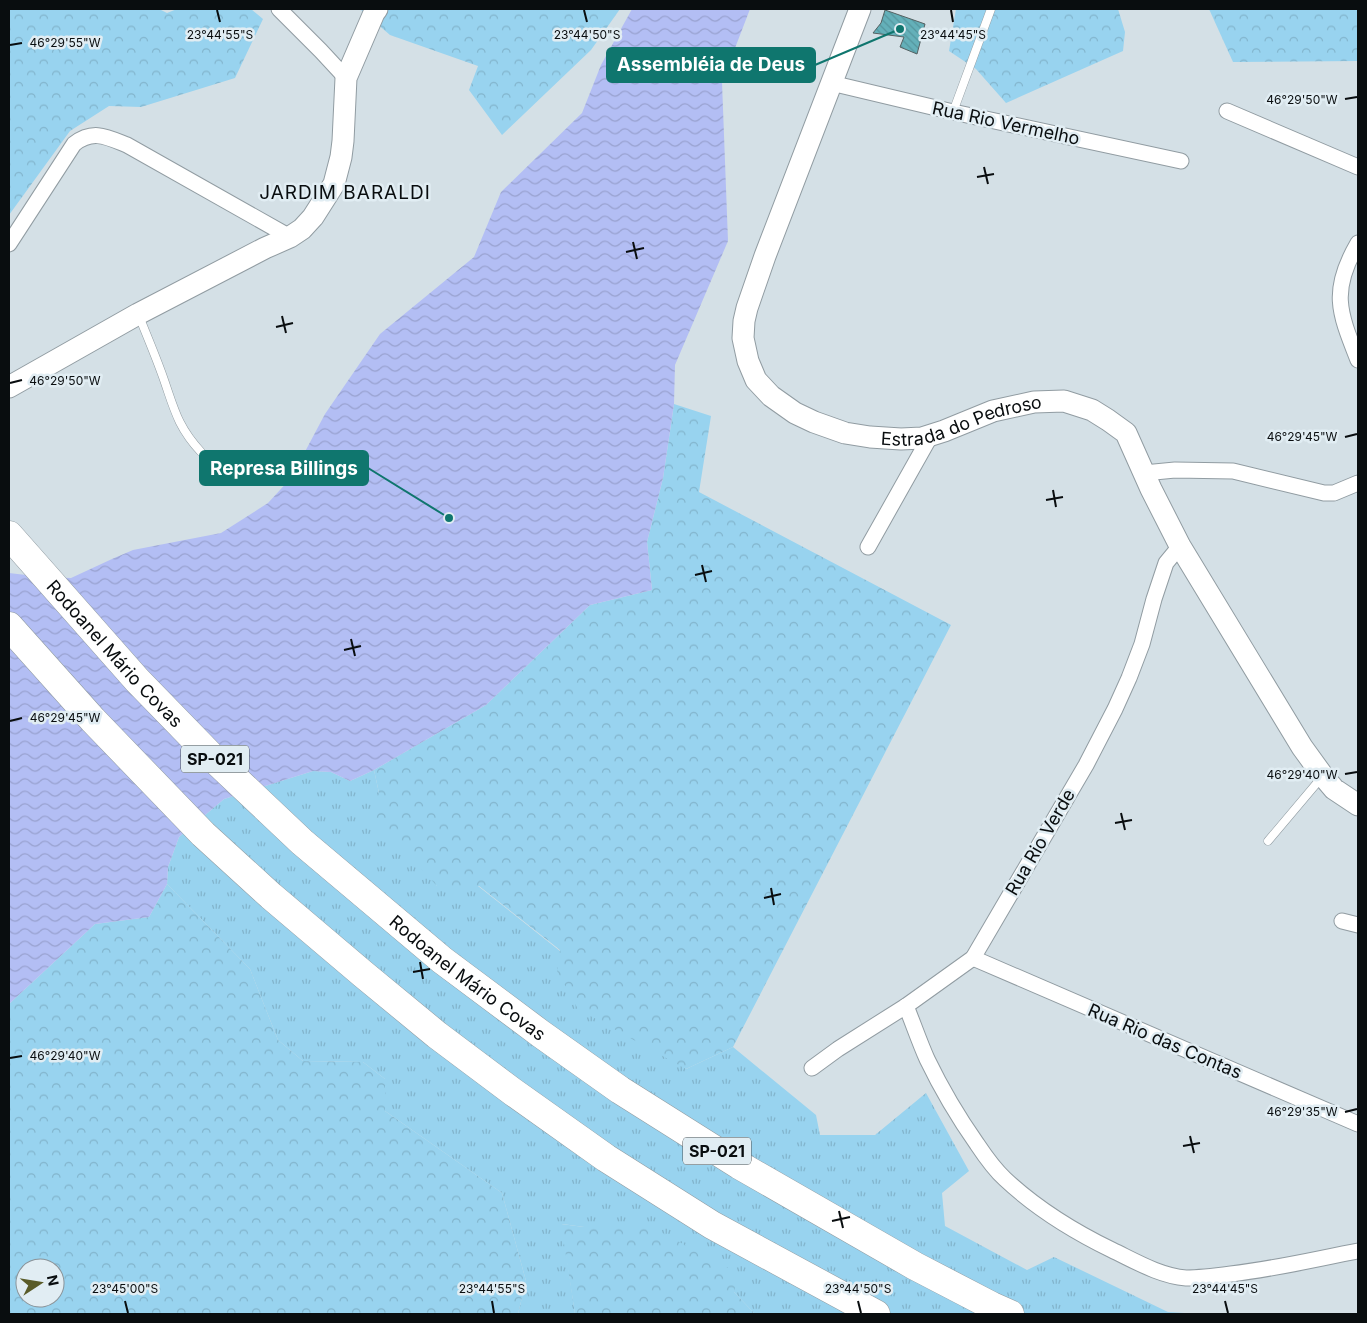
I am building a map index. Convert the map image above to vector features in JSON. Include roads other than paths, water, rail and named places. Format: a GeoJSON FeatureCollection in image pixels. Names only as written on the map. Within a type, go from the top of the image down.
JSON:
{"type":"FeatureCollection","features":[{"type":"Feature","properties":{"kind":"highway","name":"Rodoanel Mário Covas"},"geometry":{"type":"LineString","coordinates":[[9,535],[137,680],[211,756],[302,842],[442,960],[620,1090],[739,1165],[915,1266],[1010,1314]]}},
{"type":"Feature","properties":{"kind":"highway"},"geometry":{"type":"LineString","coordinates":[[9,626],[93,720],[204,834],[271,896],[437,1035],[606,1158],[712,1225],[876,1314]]}},
{"type":"Feature","properties":{"kind":"main road"},"geometry":{"type":"LineString","coordinates":[[9,388],[138,314],[302,229],[313,217],[334,184],[344,141],[346,78],[377,9]]}},
{"type":"Feature","properties":{"kind":"main road","name":"Estrada do Pedroso"},"geometry":{"type":"LineString","coordinates":[[860,9],[765,256],[747,308],[743,338],[748,361],[756,380],[771,396],[795,413],[845,433],[870,437],[901,440],[922,438],[944,432],[1007,407],[1034,402],[1064,401],[1092,410],[1126,433],[1180,546],[1296,738],[1334,789],[1358,805]]}},
{"type":"Feature","properties":{"kind":"street"},"geometry":{"type":"LineString","coordinates":[[279,9],[346,78]]}},
{"type":"Feature","properties":{"kind":"street","name":"Rua Rio Vermelho"},"geometry":{"type":"LineString","coordinates":[[831,83],[952,112],[1181,162]]}},
{"type":"Feature","properties":{"kind":"street"},"geometry":{"type":"LineString","coordinates":[[1227,111],[1358,167]]}},
{"type":"Feature","properties":{"kind":"street"},"geometry":{"type":"LineString","coordinates":[[9,244],[74,144],[82,137],[94,134],[110,138],[127,146],[290,236]]}},
{"type":"Feature","properties":{"kind":"street"},"geometry":{"type":"LineString","coordinates":[[1358,243],[1343,276],[1340,291],[1340,306],[1343,320],[1358,360]]}},
{"type":"Feature","properties":{"kind":"street"},"geometry":{"type":"LineString","coordinates":[[868,547],[930,435]]}},
{"type":"Feature","properties":{"kind":"street"},"geometry":{"type":"LineString","coordinates":[[1144,473],[1175,470],[1233,471],[1324,493],[1334,493],[1358,483]]}},
{"type":"Feature","properties":{"kind":"street","name":"Rua Rio Verde"},"geometry":{"type":"LineString","coordinates":[[812,1068],[845,1044],[906,1006],[973,958],[1081,773],[1115,710],[1142,644],[1166,563],[1180,546]]}},
{"type":"Feature","properties":{"kind":"street"},"geometry":{"type":"LineString","coordinates":[[1342,921],[1358,925]]}},
{"type":"Feature","properties":{"kind":"street","name":"Rua Rio das Contas"},"geometry":{"type":"LineString","coordinates":[[973,958],[1358,1124]]}},
{"type":"Feature","properties":{"kind":"street"},"geometry":{"type":"LineString","coordinates":[[906,1006],[928,1059],[955,1111],[988,1160],[1004,1178],[1034,1204],[1085,1237],[1150,1269],[1185,1278],[1247,1272],[1358,1251]]}},
{"type":"Feature","properties":{"kind":"lane"},"geometry":{"type":"LineString","coordinates":[[952,112],[991,9]]}},
{"type":"Feature","properties":{"kind":"lane"},"geometry":{"type":"LineString","coordinates":[[138,314],[178,421],[186,435],[201,452]]}},
{"type":"Feature","properties":{"kind":"lane"},"geometry":{"type":"LineString","coordinates":[[1268,841],[1323,776]]}},
{"type":"Feature","properties":{"kind":"water"},"geometry":{"type":"Polygon","coordinates":[[[632,9],[750,9],[722,82],[728,241],[675,365],[674,404],[663,478],[647,542],[652,590],[590,605],[486,705],[374,770],[350,781],[331,772],[313,771],[224,799],[179,837],[168,867],[167,884],[149,917],[95,924],[9,1004],[9,573],[71,578],[133,550],[221,533],[268,503],[291,478],[325,414],[380,334],[474,257],[501,192],[582,113],[601,65],[632,9]]]}},
{"type":"Feature","properties":{"kind":"place","name":"Assembléia de Deus"},"geometry":{"type":"Point","coordinates":[900,29]}},
{"type":"Feature","properties":{"kind":"place","name":"Represa Billings"},"geometry":{"type":"Point","coordinates":[449,518]}},
{"type":"Feature","properties":{"kind":"district","name":"JARDIM BARALDI"},"geometry":{"type":"Point","coordinates":[345,192]}}]}
